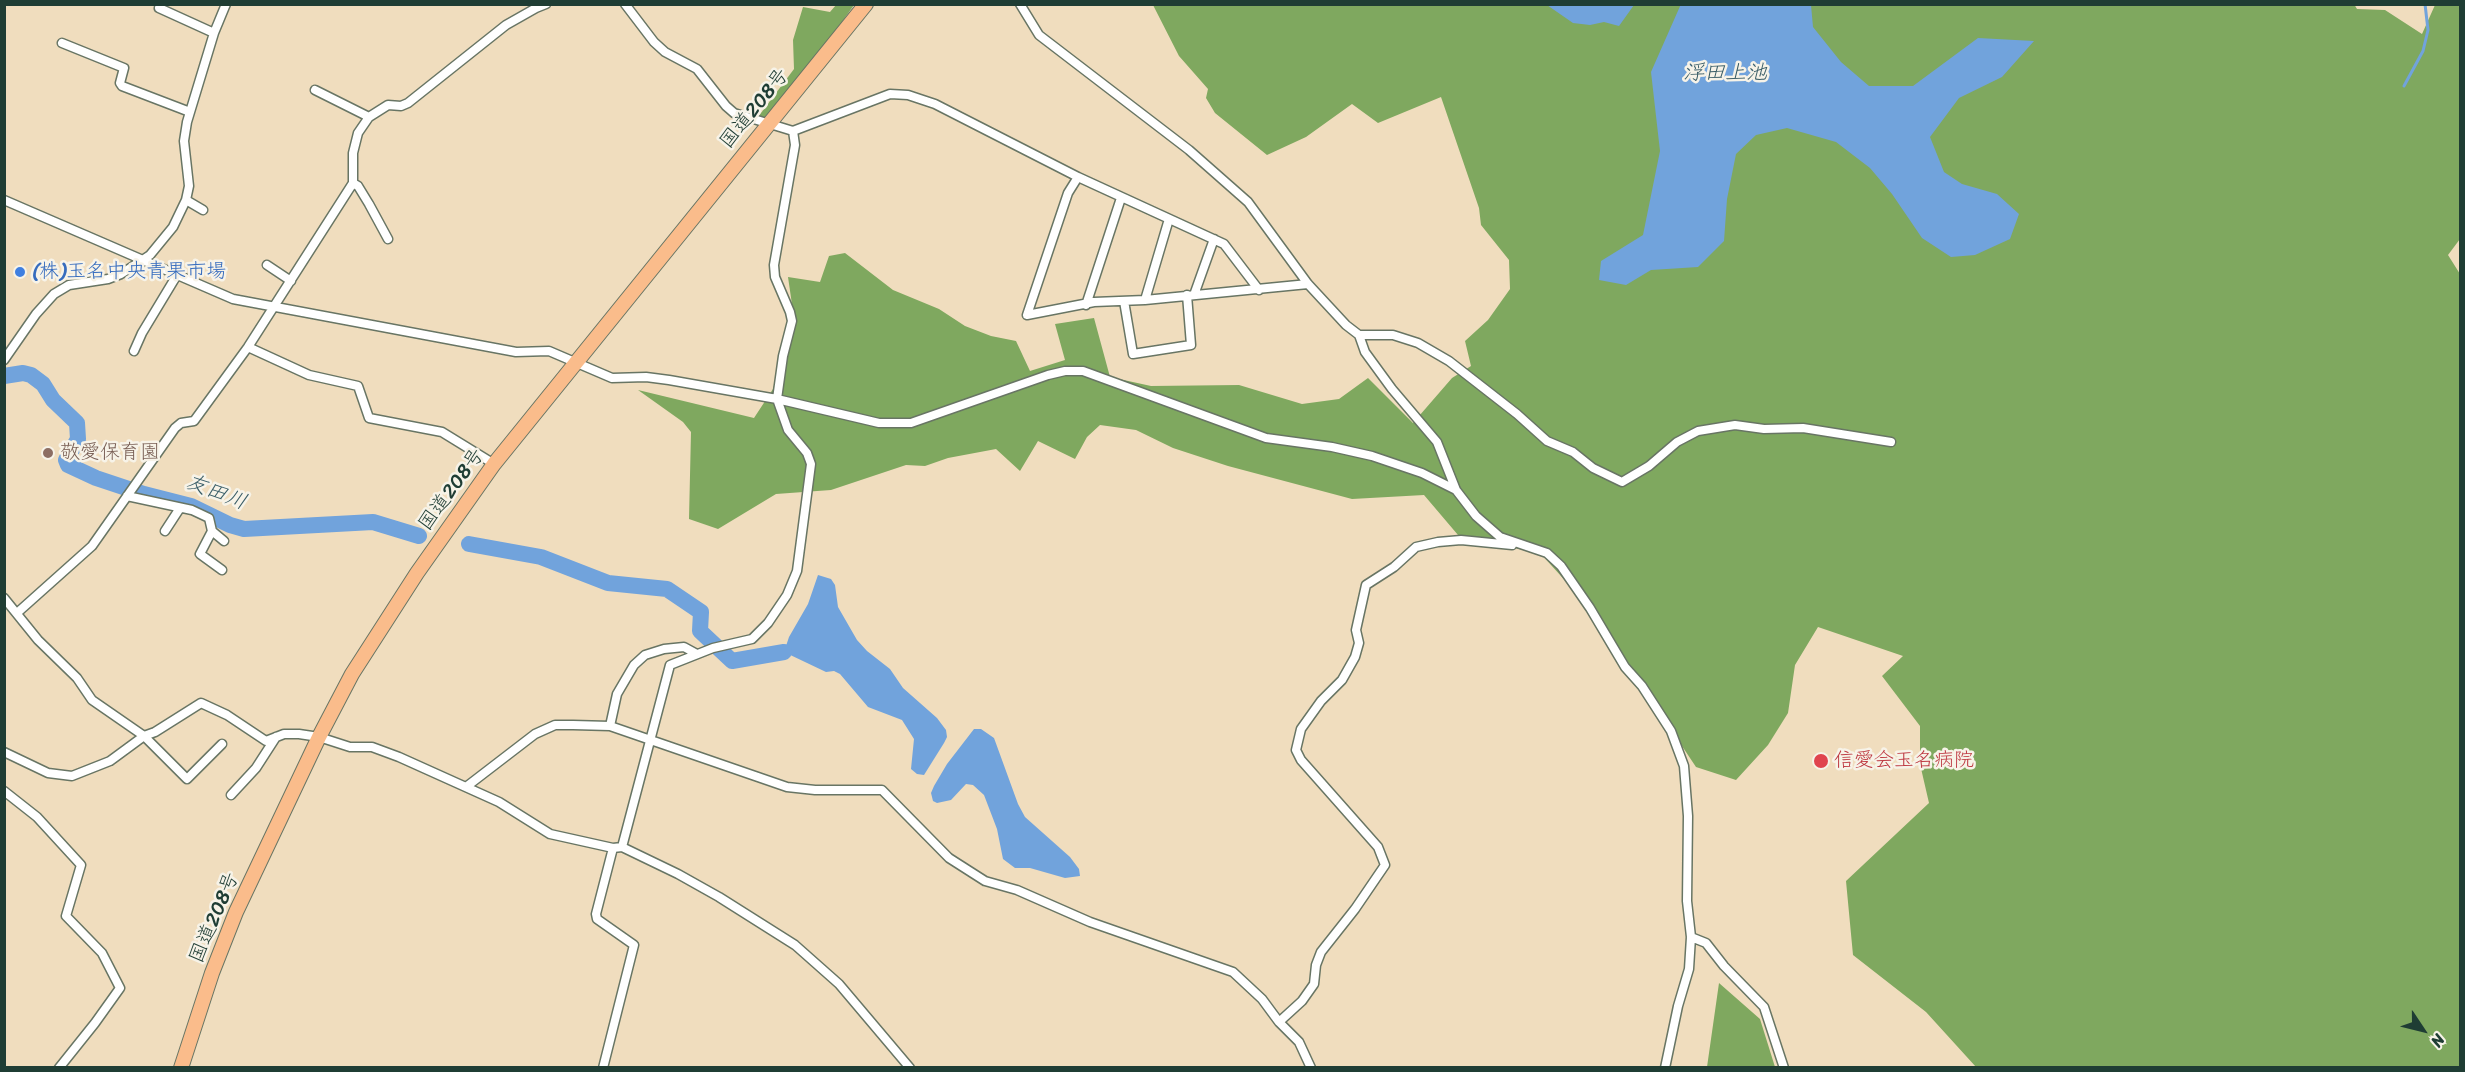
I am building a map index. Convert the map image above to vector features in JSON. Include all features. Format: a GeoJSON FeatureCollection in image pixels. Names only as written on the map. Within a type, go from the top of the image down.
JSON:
{"type":"FeatureCollection","features":[{"type":"Feature","properties":{"kind":"highway","name":"国道208号"},"geometry":{"type":"LineString","coordinates":[[181,1068],[212,974],[236,912],[319,737],[358,664],[417,573],[494,464],[866,4]]}},
{"type":"Feature","properties":{"kind":"street"},"geometry":{"type":"LineString","coordinates":[[160,4],[159,8],[214,33]]}},
{"type":"Feature","properties":{"kind":"street"},"geometry":{"type":"LineString","coordinates":[[4,360],[36,314],[57,291],[69,285],[114,277],[144,260],[173,227],[186,200],[189,186],[184,141],[190,112],[214,33],[226,4]]}},
{"type":"Feature","properties":{"kind":"street"},"geometry":{"type":"LineString","coordinates":[[17,613],[92,546],[175,428],[181,423],[194,420],[248,347],[353,183],[353,153],[358,133],[369,117],[388,105],[401,106],[408,103],[506,25],[546,4]]}},
{"type":"Feature","properties":{"kind":"street"},"geometry":{"type":"LineString","coordinates":[[625,4],[654,42],[664,51],[697,69],[734,113],[793,131],[890,94],[908,95],[935,104],[1121,198],[1224,244],[1259,290]]}},
{"type":"Feature","properties":{"kind":"street"},"geometry":{"type":"LineString","coordinates":[[1020,4],[1040,35],[1228,182],[1248,202],[1308,284],[1346,325],[1359,335],[1365,352],[1437,442],[1456,490],[1476,516],[1500,537],[1547,553],[1560,566],[1671,732],[1684,766],[1688,816],[1687,901],[1691,937],[1689,969],[1678,1006],[1665,1068]]}},
{"type":"Feature","properties":{"kind":"street"},"geometry":{"type":"LineString","coordinates":[[62,44],[124,68],[120,83],[123,86],[190,112]]}},
{"type":"Feature","properties":{"kind":"street"},"geometry":{"type":"LineString","coordinates":[[315,90],[369,117]]}},
{"type":"Feature","properties":{"kind":"street"},"geometry":{"type":"LineString","coordinates":[[603,1068],[634,945],[597,919],[596,914],[618,848],[670,665],[695,653],[752,639],[768,623],[787,595],[797,571],[811,473],[811,458],[788,430],[777,399],[783,356],[792,321],[775,277],[774,265],[795,145],[793,131]]}},
{"type":"Feature","properties":{"kind":"street"},"geometry":{"type":"LineString","coordinates":[[1078,177],[1068,192],[1027,315],[1094,302],[1145,300],[1308,284]]}},
{"type":"Feature","properties":{"kind":"street"},"geometry":{"type":"LineString","coordinates":[[353,183],[358,186],[388,238]]}},
{"type":"Feature","properties":{"kind":"street"},"geometry":{"type":"LineString","coordinates":[[1086,305],[1121,198]]}},
{"type":"Feature","properties":{"kind":"street"},"geometry":{"type":"LineString","coordinates":[[4,200],[233,299],[516,352],[549,351],[612,378],[646,376],[777,399],[879,423],[911,423],[1048,375],[1065,371],[1083,371],[1266,438],[1332,447],[1372,456],[1422,473],[1456,490]]}},
{"type":"Feature","properties":{"kind":"street"},"geometry":{"type":"LineString","coordinates":[[186,200],[204,210]]}},
{"type":"Feature","properties":{"kind":"street"},"geometry":{"type":"LineString","coordinates":[[1145,300],[1169,219]]}},
{"type":"Feature","properties":{"kind":"street"},"geometry":{"type":"LineString","coordinates":[[1124,301],[1133,354],[1191,345],[1190,295],[1214,239]]}},
{"type":"Feature","properties":{"kind":"street"},"geometry":{"type":"LineString","coordinates":[[266,266],[291,282]]}},
{"type":"Feature","properties":{"kind":"street"},"geometry":{"type":"LineString","coordinates":[[134,351],[142,333],[177,275]]}},
{"type":"Feature","properties":{"kind":"street"},"geometry":{"type":"LineString","coordinates":[[1359,335],[1393,335],[1418,343],[1449,362],[1517,414],[1547,441],[1573,452],[1593,468],[1622,483],[1649,466],[1677,442],[1698,431],[1735,425],[1764,429],[1803,428],[1891,442]]}},
{"type":"Feature","properties":{"kind":"street"},"geometry":{"type":"LineString","coordinates":[[248,347],[309,375],[358,386],[369,418],[442,432],[494,464]]}},
{"type":"Feature","properties":{"kind":"street"},"geometry":{"type":"LineString","coordinates":[[127,495],[209,518],[212,531],[224,541]]}},
{"type":"Feature","properties":{"kind":"street"},"geometry":{"type":"LineString","coordinates":[[165,531],[180,508]]}},
{"type":"Feature","properties":{"kind":"street"},"geometry":{"type":"LineString","coordinates":[[212,531],[200,554],[222,570]]}},
{"type":"Feature","properties":{"kind":"street"},"geometry":{"type":"LineString","coordinates":[[1279,1022],[1302,1001],[1314,984],[1316,965],[1321,952],[1386,865],[1378,847],[1301,760],[1296,750],[1301,729],[1321,701],[1342,680],[1355,657],[1359,644],[1356,630],[1366,585],[1394,567],[1416,547],[1438,542],[1488,542],[1533,548]]}},
{"type":"Feature","properties":{"kind":"street"},"geometry":{"type":"LineString","coordinates":[[4,598],[38,640],[76,678],[92,700],[144,736],[187,779],[222,744]]}},
{"type":"Feature","properties":{"kind":"street"},"geometry":{"type":"LineString","coordinates":[[610,726],[617,694],[634,665],[645,656],[664,649],[684,647],[695,653]]}},
{"type":"Feature","properties":{"kind":"street"},"geometry":{"type":"LineString","coordinates":[[4,752],[48,773],[72,776],[110,761],[144,736],[155,732],[201,703],[227,715],[266,741],[284,734],[319,737],[350,747],[372,747],[508,807],[550,834],[618,848],[719,897],[795,945],[839,984],[910,1068]]}},
{"type":"Feature","properties":{"kind":"street"},"geometry":{"type":"LineString","coordinates":[[466,787],[535,734],[555,725],[610,726],[787,787],[815,790],[882,790],[949,858],[985,881],[1017,890],[1090,922],[1233,972],[1262,999],[1279,1022],[1299,1042],[1311,1068]]}},
{"type":"Feature","properties":{"kind":"street"},"geometry":{"type":"LineString","coordinates":[[231,795],[248,778],[276,737]]}},
{"type":"Feature","properties":{"kind":"street"},"geometry":{"type":"LineString","coordinates":[[4,791],[37,817],[81,865],[66,916],[102,953],[120,988],[59,1068]]}},
{"type":"Feature","properties":{"kind":"street"},"geometry":{"type":"LineString","coordinates":[[1691,937],[1706,943],[1724,966],[1764,1007],[1784,1068]]}},
{"type":"Feature","properties":{"kind":"green space"},"geometry":{"type":"Polygon","coordinates":[[[2354,4],[2357,9],[2385,10],[2422,34],[2435,5],[2460,5],[2460,239],[2448,255],[2460,274],[2460,1067],[1976,1067],[1926,1012],[1853,955],[1846,881],[1929,803],[1920,764],[1920,726],[1882,676],[1903,656],[1818,627],[1795,665],[1788,713],[1768,745],[1736,780],[1696,767],[1590,608],[1541,554],[1458,535],[1424,495],[1352,499],[1228,466],[1173,448],[1136,430],[1100,425],[1087,437],[1075,459],[1038,441],[1020,471],[996,449],[948,458],[925,466],[906,465],[831,490],[776,494],[718,529],[689,519],[691,432],[683,422],[638,390],[754,418],[773,389],[782,355],[795,325],[788,277],[820,282],[829,256],[845,253],[893,290],[939,309],[965,326],[991,336],[1016,341],[1030,371],[1065,360],[1055,324],[1094,318],[1110,377],[1151,386],[1239,385],[1302,404],[1339,399],[1368,378],[1413,423],[1452,378],[1471,366],[1465,341],[1488,320],[1510,289],[1509,260],[1481,225],[1479,208],[1441,97],[1378,123],[1352,104],[1306,137],[1267,155],[1215,113],[1206,98],[1208,89],[1179,56],[1153,5],[2354,4]]]}},
{"type":"Feature","properties":{"kind":"green space"},"geometry":{"type":"Polygon","coordinates":[[[836,5],[854,5],[809,68],[766,119],[758,117],[794,69],[793,40],[803,7],[830,12],[836,5]]]}},
{"type":"Feature","properties":{"kind":"green space"},"geometry":{"type":"Polygon","coordinates":[[[1719,983],[1760,1019],[1775,1067],[1707,1067],[1719,983]]]}},
{"type":"Feature","properties":{"kind":"water","name":"浮田上池"},"geometry":{"type":"Polygon","coordinates":[[[1681,4],[1811,5],[1813,27],[1841,62],[1869,86],[1913,86],[1978,38],[2034,41],[2002,77],[1959,98],[1930,137],[1944,172],[1962,184],[1997,194],[2019,214],[2010,239],[1975,255],[1951,257],[1922,238],[1892,194],[1870,168],[1836,142],[1787,128],[1756,135],[1736,154],[1727,199],[1724,241],[1698,267],[1651,270],[1626,285],[1599,280],[1601,261],[1643,235],[1660,151],[1651,72],[1681,4]]]}},
{"type":"Feature","properties":{"kind":"water"},"geometry":{"type":"Polygon","coordinates":[[[1547,5],[1634,5],[1619,26],[1604,22],[1590,25],[1573,23],[1547,5]]]}},
{"type":"Feature","properties":{"kind":"water"},"geometry":{"type":"Polygon","coordinates":[[[818,575],[831,579],[835,585],[838,607],[857,640],[890,669],[903,688],[937,718],[946,730],[947,737],[924,775],[917,774],[911,769],[914,739],[902,720],[868,707],[840,674],[834,671],[826,672],[784,652],[789,637],[808,604],[818,575]]]}},
{"type":"Feature","properties":{"kind":"water"},"geometry":{"type":"Polygon","coordinates":[[[974,729],[981,729],[994,738],[1025,817],[1070,857],[1079,869],[1080,876],[1065,878],[1030,868],[1015,868],[1003,859],[997,829],[984,795],[973,785],[966,784],[951,800],[937,803],[933,801],[931,793],[934,786],[947,764],[974,729]]]}},
{"type":"Feature","properties":{"kind":"waterway"},"geometry":{"type":"LineString","coordinates":[[2404,86],[2423,51],[2428,30],[2425,4]]}},
{"type":"Feature","properties":{"kind":"waterway","name":"友田川"},"geometry":{"type":"LineString","coordinates":[[4,376],[23,373],[31,375],[43,384],[53,400],[77,423],[78,439],[66,460],[68,465],[96,478],[191,506],[230,525],[244,529],[373,522],[419,536]]}},
{"type":"Feature","properties":{"kind":"waterway","name":"友田川"},"geometry":{"type":"LineString","coordinates":[[469,544],[541,557],[608,583],[667,589],[701,612],[700,631],[732,661],[784,652]]}},
{"type":"Feature","properties":{"kind":"place","name":"(株)玉名中央青果市場"},"geometry":{"type":"Point","coordinates":[20,272]}},
{"type":"Feature","properties":{"kind":"place","name":"敬愛保育園"},"geometry":{"type":"Point","coordinates":[48,453]}},
{"type":"Feature","properties":{"kind":"place","name":"信愛会玉名病院"},"geometry":{"type":"Point","coordinates":[1821,761]}}]}
